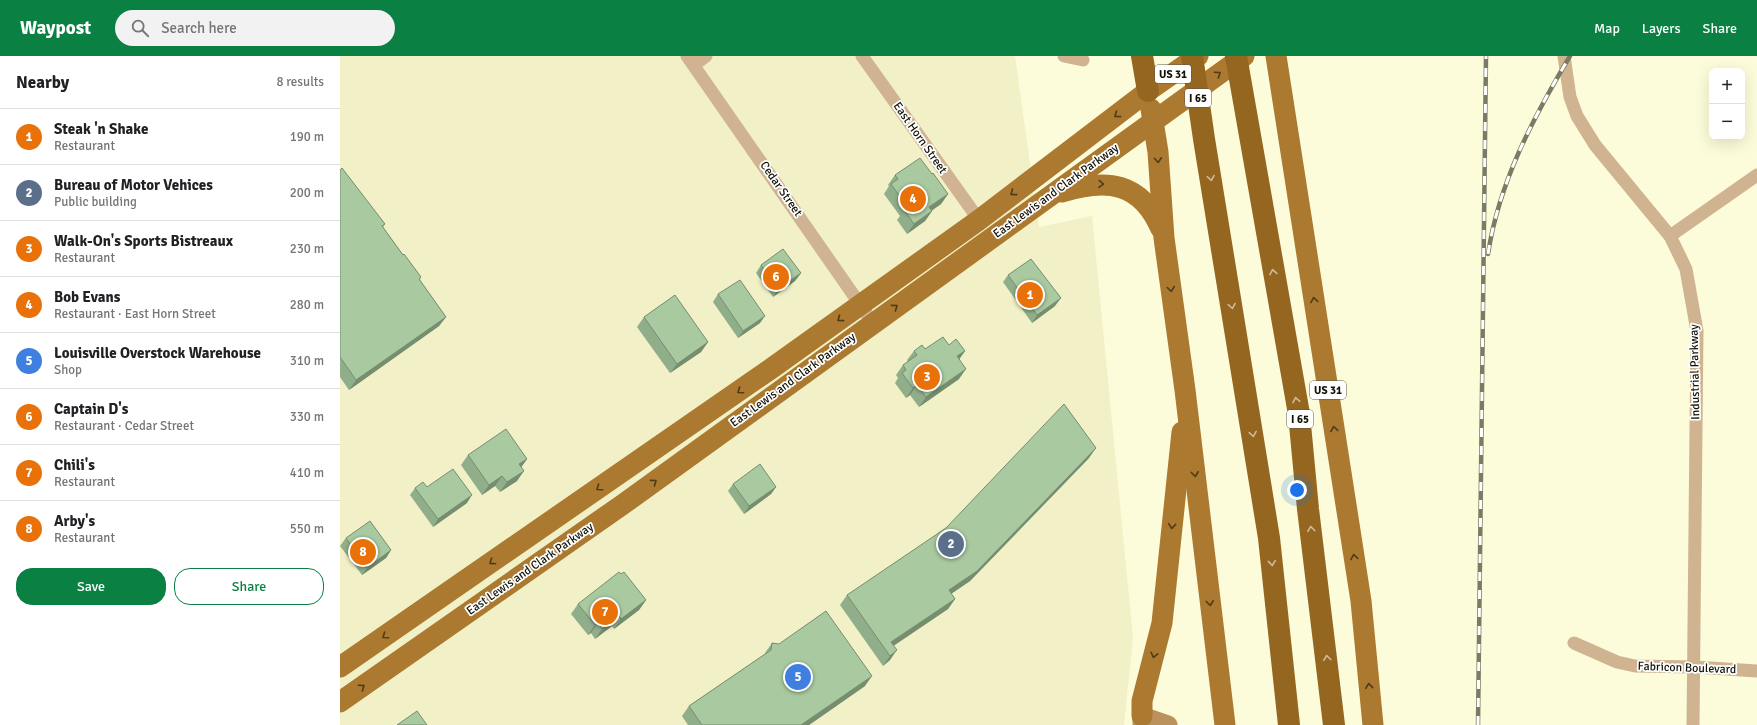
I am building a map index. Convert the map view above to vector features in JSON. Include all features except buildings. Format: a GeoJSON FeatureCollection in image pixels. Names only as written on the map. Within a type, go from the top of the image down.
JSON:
{"type":"FeatureCollection","features":[{"type":"Feature","properties":{"kind":"highway"},"geometry":{"type":"LineString","coordinates":[[1142,56],[1148,91]]}},
{"type":"Feature","properties":{"kind":"highway","name":"I 65"},"geometry":{"type":"LineString","coordinates":[[1192,56],[1204,139],[1269,538],[1289,725]]}},
{"type":"Feature","properties":{"kind":"highway","name":"I 65"},"geometry":{"type":"LineString","coordinates":[[1236,56],[1286,348],[1299,414],[1308,509],[1334,725]]}},
{"type":"Feature","properties":{"kind":"main road","name":"US 31"},"geometry":{"type":"LineString","coordinates":[[1198,56],[1148,91],[1158,152],[1164,238],[1186,390],[1225,725]]}},
{"type":"Feature","properties":{"kind":"main road","name":"East Lewis and Clark Parkway"},"geometry":{"type":"LineString","coordinates":[[340,702],[622,505],[1244,56]]}},
{"type":"Feature","properties":{"kind":"main road","name":"US 31"},"geometry":{"type":"LineString","coordinates":[[1276,56],[1361,601],[1373,725]]}},
{"type":"Feature","properties":{"kind":"main road","name":"East Lewis and Clark Parkway"},"geometry":{"type":"LineString","coordinates":[[340,667],[861,305],[979,220],[1148,91]]}},
{"type":"Feature","properties":{"kind":"main road"},"geometry":{"type":"LineString","coordinates":[[1050,195],[1095,184],[1112,185],[1129,191],[1146,203],[1157,220],[1164,238]]}},
{"type":"Feature","properties":{"kind":"main road"},"geometry":{"type":"LineString","coordinates":[[1142,721],[1142,701],[1162,623],[1186,390]]}},
{"type":"Feature","properties":{"kind":"street"},"geometry":{"type":"LineString","coordinates":[[690,61],[706,56]]}},
{"type":"Feature","properties":{"kind":"street","name":"East Horn Street"},"geometry":{"type":"LineString","coordinates":[[862,56],[979,220]]}},
{"type":"Feature","properties":{"kind":"street"},"geometry":{"type":"LineString","coordinates":[[1064,56],[1083,60]]}},
{"type":"Feature","properties":{"kind":"street","name":"Industrial Parkway"},"geometry":{"type":"LineString","coordinates":[[1564,56],[1570,97],[1577,116],[1595,145],[1670,236],[1686,269],[1697,331],[1695,667],[1693,725]]}},
{"type":"Feature","properties":{"kind":"street","name":"Cedar Street"},"geometry":{"type":"LineString","coordinates":[[690,61],[873,323]]}},
{"type":"Feature","properties":{"kind":"street"},"geometry":{"type":"LineString","coordinates":[[1670,236],[1757,175]]}},
{"type":"Feature","properties":{"kind":"street","name":"Fabricon Boulevard"},"geometry":{"type":"LineString","coordinates":[[1574,643],[1617,662],[1635,666],[1695,667],[1757,671]]}},
{"type":"Feature","properties":{"kind":"street"},"geometry":{"type":"LineString","coordinates":[[1142,721],[1168,725]]}},
{"type":"Feature","properties":{"kind":"shaded area"},"geometry":{"type":"Polygon","coordinates":[[[340,56],[1015,56],[1039,227],[1092,216],[1133,638],[1124,725],[340,725],[340,56]]]}},
{"type":"Feature","properties":{"kind":"railway"},"geometry":{"type":"LineString","coordinates":[[1478,725],[1486,56]]}},
{"type":"Feature","properties":{"kind":"railway"},"geometry":{"type":"LineString","coordinates":[[1488,254],[1500,201],[1519,151],[1543,103],[1570,56]]}},
{"type":"Feature","properties":{"kind":"place","name":"Bob Evans"},"geometry":{"type":"Point","coordinates":[913,199]}},
{"type":"Feature","properties":{"kind":"place","name":"Captain D's"},"geometry":{"type":"Point","coordinates":[776,277]}},
{"type":"Feature","properties":{"kind":"place","name":"Steak 'n Shake"},"geometry":{"type":"Point","coordinates":[1030,295]}},
{"type":"Feature","properties":{"kind":"place","name":"Walk-On's Sports Bistreaux"},"geometry":{"type":"Point","coordinates":[927,377]}},
{"type":"Feature","properties":{"kind":"place","name":"Bureau of Motor Vehices"},"geometry":{"type":"Point","coordinates":[951,544]}},
{"type":"Feature","properties":{"kind":"place","name":"Arby's"},"geometry":{"type":"Point","coordinates":[363,552]}},
{"type":"Feature","properties":{"kind":"place","name":"Chili's"},"geometry":{"type":"Point","coordinates":[605,612]}},
{"type":"Feature","properties":{"kind":"place","name":"Louisville Overstock Warehouse"},"geometry":{"type":"Point","coordinates":[798,677]}}]}
